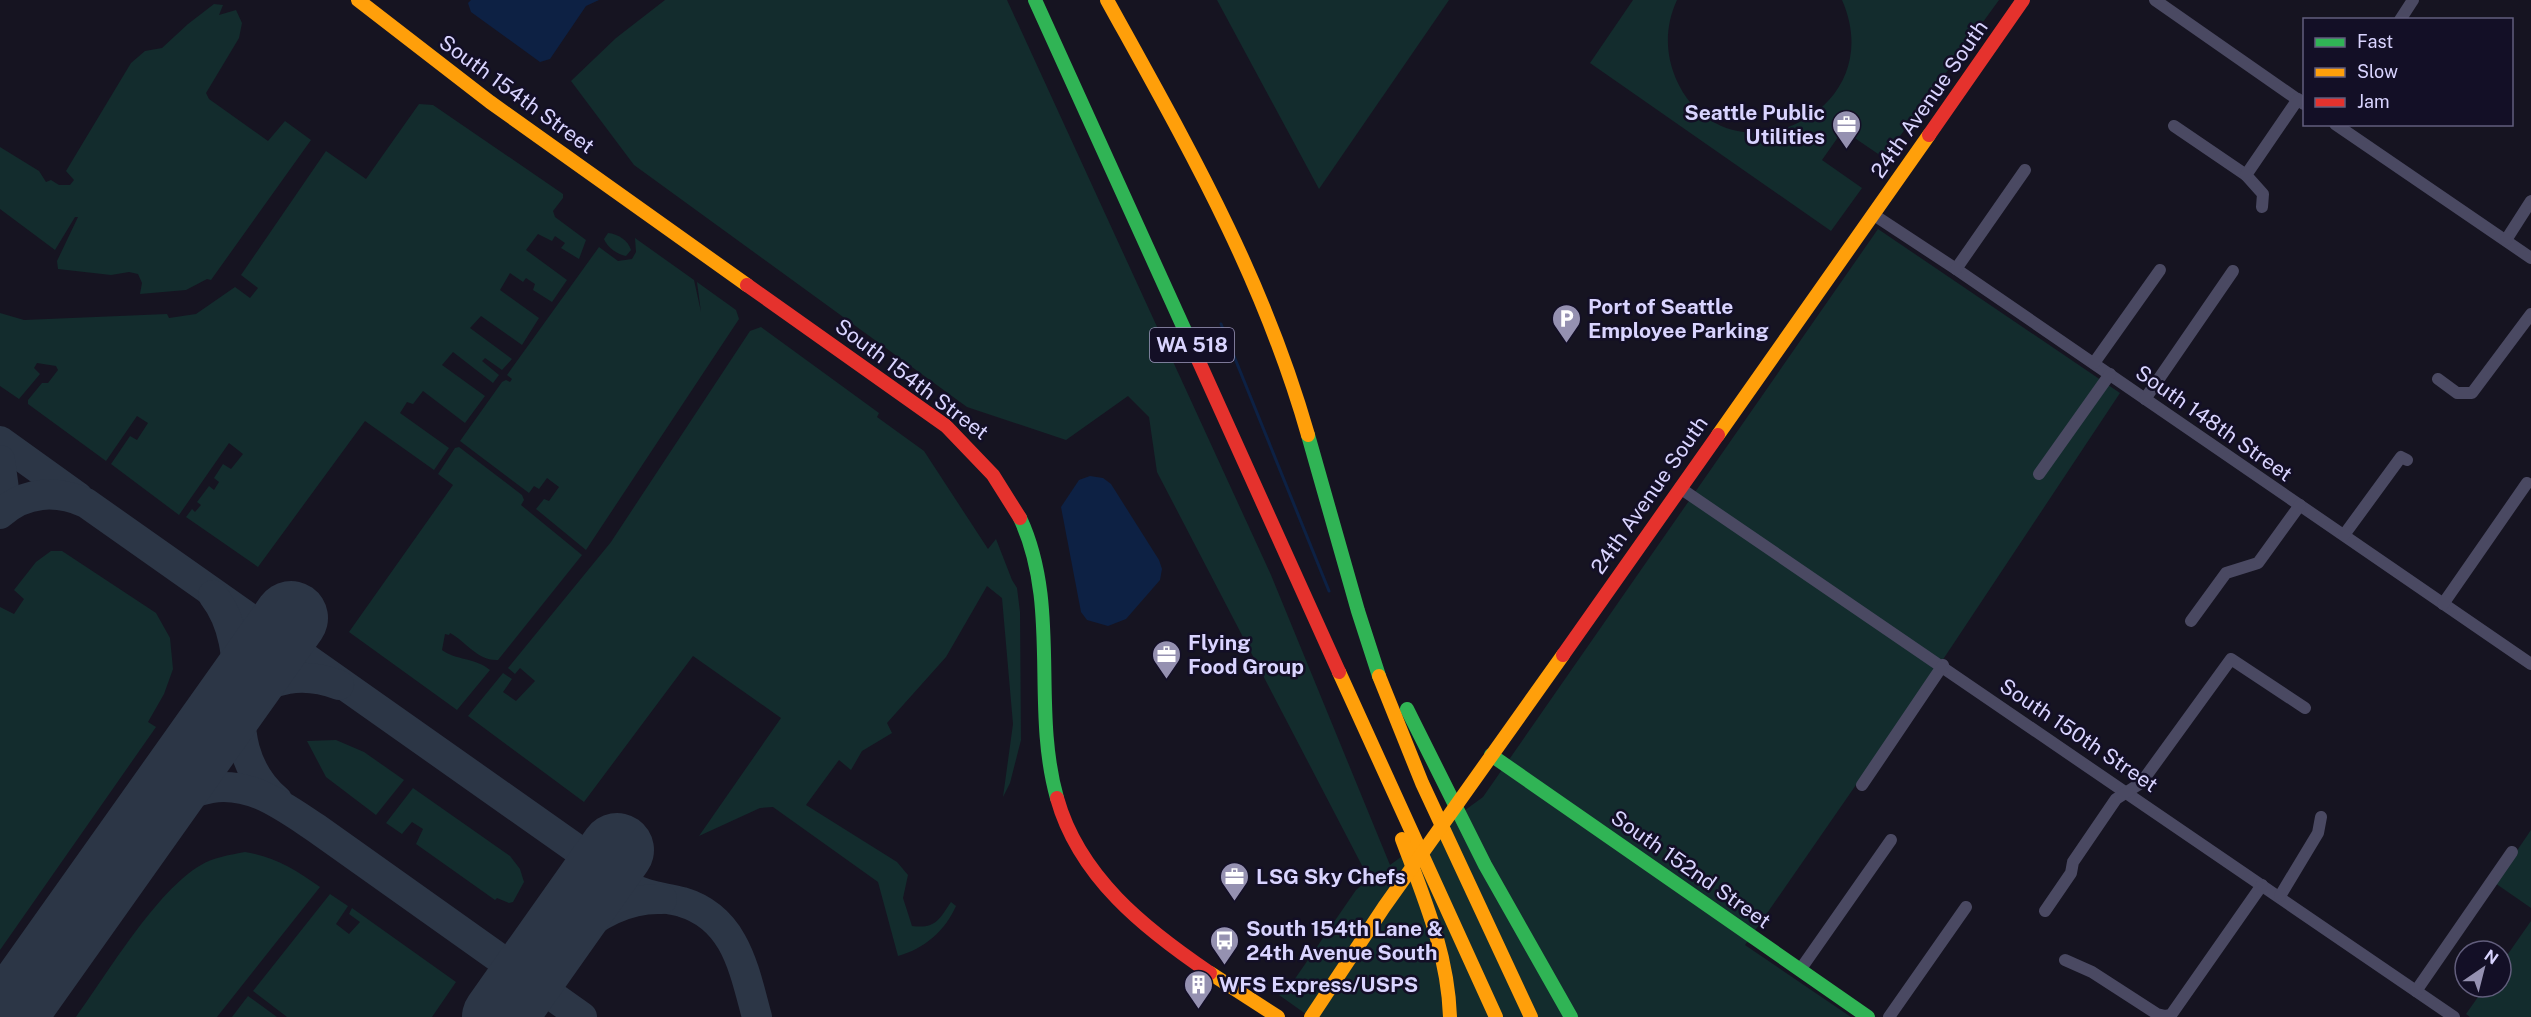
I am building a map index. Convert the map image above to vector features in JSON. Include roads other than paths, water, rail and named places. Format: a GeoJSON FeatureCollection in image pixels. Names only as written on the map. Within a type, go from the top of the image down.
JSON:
{"type":"FeatureCollection","features":[{"type":"Feature","properties":{"kind":"main road","name":"South 154th Street"},"geometry":{"type":"LineString","coordinates":[[358,0],[490,102],[946,426],[978,454],[1005,490],[1021,518],[1039,577],[1047,752],[1051,780],[1060,811],[1075,843],[1112,894],[1142,921],[1179,951],[1278,1017]]}},
{"type":"Feature","properties":{"kind":"main road","name":"WA 518"},"geometry":{"type":"LineString","coordinates":[[1035,0],[1496,1017]]}},
{"type":"Feature","properties":{"kind":"main road"},"geometry":{"type":"LineString","coordinates":[[1107,0],[1238,241],[1275,333],[1368,647],[1389,704],[1412,760],[1531,1017]]}},
{"type":"Feature","properties":{"kind":"main road","name":"24th Avenue South"},"geometry":{"type":"LineString","coordinates":[[1311,1017],[1384,907],[1489,757],[1874,216],[2024,0]]}},
{"type":"Feature","properties":{"kind":"main road"},"geometry":{"type":"LineString","coordinates":[[1329,510],[1404,703],[1446,795],[1501,897],[1571,1017]]}},
{"type":"Feature","properties":{"kind":"main road"},"geometry":{"type":"LineString","coordinates":[[1348,691],[1443,951],[1451,990],[1450,1017]]}},
{"type":"Feature","properties":{"kind":"main road","name":"South 152nd Street"},"geometry":{"type":"LineString","coordinates":[[1489,757],[1868,1017]]}},
{"type":"Feature","properties":{"kind":"main road"},"geometry":{"type":"LineString","coordinates":[[1501,897],[1557,1017]]}},
{"type":"Feature","properties":{"kind":"street"},"geometry":{"type":"LineString","coordinates":[[2155,0],[2301,101],[2246,175]]}},
{"type":"Feature","properties":{"kind":"street"},"geometry":{"type":"LineString","coordinates":[[2401,18],[2414,0]]}},
{"type":"Feature","properties":{"kind":"street"},"geometry":{"type":"LineString","coordinates":[[2174,126],[2246,175],[2263,194],[2262,207]]}},
{"type":"Feature","properties":{"kind":"street"},"geometry":{"type":"LineString","coordinates":[[2338,126],[2531,258]]}},
{"type":"Feature","properties":{"kind":"street"},"geometry":{"type":"LineString","coordinates":[[1956,269],[2025,170]]}},
{"type":"Feature","properties":{"kind":"street"},"geometry":{"type":"LineString","coordinates":[[2506,240],[2531,201]]}},
{"type":"Feature","properties":{"kind":"street","name":"South 148th Street"},"geometry":{"type":"LineString","coordinates":[[1874,216],[2094,363],[2531,664]]}},
{"type":"Feature","properties":{"kind":"street"},"geometry":{"type":"LineString","coordinates":[[2094,363],[2160,270]]}},
{"type":"Feature","properties":{"kind":"street"},"geometry":{"type":"LineString","coordinates":[[2145,399],[2234,271]]}},
{"type":"Feature","properties":{"kind":"street"},"geometry":{"type":"LineString","coordinates":[[2438,380],[2457,393],[2472,393],[2531,314]]}},
{"type":"Feature","properties":{"kind":"street"},"geometry":{"type":"LineString","coordinates":[[2039,474],[2110,374]]}},
{"type":"Feature","properties":{"kind":"street"},"geometry":{"type":"LineString","coordinates":[[2344,536],[2401,457],[2407,460]]}},
{"type":"Feature","properties":{"kind":"street"},"geometry":{"type":"LineString","coordinates":[[2443,604],[2527,483]]}},
{"type":"Feature","properties":{"kind":"street","name":"South 150th Street"},"geometry":{"type":"LineString","coordinates":[[1680,488],[1943,665],[2454,1017]]}},
{"type":"Feature","properties":{"kind":"street"},"geometry":{"type":"LineString","coordinates":[[2191,621],[2226,573],[2258,563],[2300,505]]}},
{"type":"Feature","properties":{"kind":"street"},"geometry":{"type":"LineString","coordinates":[[2045,911],[2071,873],[2073,862],[2116,799],[2141,783],[2231,658],[2305,708]]}},
{"type":"Feature","properties":{"kind":"street"},"geometry":{"type":"LineString","coordinates":[[1862,785],[1943,665]]}},
{"type":"Feature","properties":{"kind":"street"},"geometry":{"type":"LineString","coordinates":[[2280,896],[2318,833],[2321,817]]}},
{"type":"Feature","properties":{"kind":"street"},"geometry":{"type":"LineString","coordinates":[[1800,970],[1891,840]]}},
{"type":"Feature","properties":{"kind":"street"},"geometry":{"type":"LineString","coordinates":[[2416,991],[2512,852]]}},
{"type":"Feature","properties":{"kind":"street"},"geometry":{"type":"LineString","coordinates":[[2065,960],[2092,972],[2157,1014],[2165,1016],[2171,1014],[2262,885]]}},
{"type":"Feature","properties":{"kind":"street"},"geometry":{"type":"LineString","coordinates":[[1889,1017],[1966,907]]}},
{"type":"Feature","properties":{"kind":"water"},"geometry":{"type":"Polygon","coordinates":[[[471,0],[599,0],[586,6],[550,59],[540,62],[471,12],[468,3],[471,0]]]}},
{"type":"Feature","properties":{"kind":"water"},"geometry":{"type":"Polygon","coordinates":[[[1090,476],[1103,478],[1111,484],[1159,560],[1162,569],[1160,580],[1126,619],[1108,626],[1087,620],[1081,612],[1061,507],[1079,480],[1090,476]]]}},
{"type":"Feature","properties":{"kind":"waterway"},"geometry":{"type":"LineString","coordinates":[[1221,324],[1329,591]]}},
{"type":"Feature","properties":{"kind":"place","name":"Seattle Public Utilities"},"geometry":{"type":"Point","coordinates":[1846,150]}},
{"type":"Feature","properties":{"kind":"place","name":"Port of Seattle Employee Parking"},"geometry":{"type":"Point","coordinates":[1567,344]}},
{"type":"Feature","properties":{"kind":"place","name":"Flying Food Group"},"geometry":{"type":"Point","coordinates":[1167,680]}},
{"type":"Feature","properties":{"kind":"place","name":"LSG Sky Chefs"},"geometry":{"type":"Point","coordinates":[1235,902]}},
{"type":"Feature","properties":{"kind":"place","name":"South 154th Lane & 24th Avenue South"},"geometry":{"type":"Point","coordinates":[1225,966]}},
{"type":"Feature","properties":{"kind":"place","name":"WFS Express/USPS"},"geometry":{"type":"Point","coordinates":[1198,1010]}}]}
